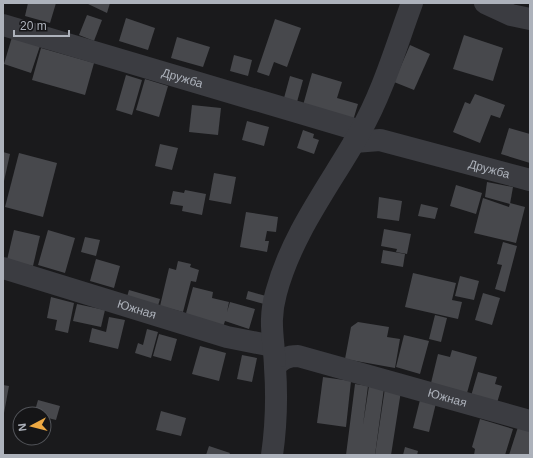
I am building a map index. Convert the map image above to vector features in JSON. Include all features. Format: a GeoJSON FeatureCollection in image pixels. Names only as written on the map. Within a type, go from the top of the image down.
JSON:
{"type":"FeatureCollection","features":[{"type":"Feature","properties":{"kind":"street"},"geometry":{"type":"LineString","coordinates":[[272,455],[276,412],[272,312],[277,291],[294,245],[307,217],[357,137],[384,80],[412,3]]}},
{"type":"Feature","properties":{"kind":"street"},"geometry":{"type":"LineString","coordinates":[[484,3],[511,15],[530,19]]}},
{"type":"Feature","properties":{"kind":"street","name":"Дружба"},"geometry":{"type":"LineString","coordinates":[[3,25],[357,137],[380,140],[530,180]]}},
{"type":"Feature","properties":{"kind":"street","name":"Южная"},"geometry":{"type":"LineString","coordinates":[[3,268],[227,337],[282,359],[290,356],[298,356],[530,421]]}},
{"type":"Feature","properties":{"kind":"building"},"geometry":{"type":"Polygon","coordinates":[[[28,3],[56,3],[50,23],[25,16],[28,3]]]}},
{"type":"Feature","properties":{"kind":"building"},"geometry":{"type":"Polygon","coordinates":[[[86,3],[110,3],[107,13],[86,3]]]}},
{"type":"Feature","properties":{"kind":"building"},"geometry":{"type":"Polygon","coordinates":[[[87,15],[102,20],[94,41],[79,35],[87,15]]]}},
{"type":"Feature","properties":{"kind":"building"},"geometry":{"type":"Polygon","coordinates":[[[126,18],[155,28],[148,50],[119,41],[126,18]]]}},
{"type":"Feature","properties":{"kind":"building"},"geometry":{"type":"Polygon","coordinates":[[[275,19],[301,28],[287,67],[274,62],[269,76],[257,72],[275,19]]]}},
{"type":"Feature","properties":{"kind":"building"},"geometry":{"type":"Polygon","coordinates":[[[464,35],[503,48],[493,81],[453,69],[464,35]]]}},
{"type":"Feature","properties":{"kind":"building"},"geometry":{"type":"Polygon","coordinates":[[[12,37],[40,46],[31,73],[4,64],[12,37]]]}},
{"type":"Feature","properties":{"kind":"building"},"geometry":{"type":"Polygon","coordinates":[[[177,37],[210,47],[203,67],[171,58],[177,37]]]}},
{"type":"Feature","properties":{"kind":"building"},"geometry":{"type":"Polygon","coordinates":[[[410,45],[430,54],[414,90],[394,82],[410,45]]]}},
{"type":"Feature","properties":{"kind":"building"},"geometry":{"type":"Polygon","coordinates":[[[41,48],[94,63],[85,95],[32,80],[41,48]]]}},
{"type":"Feature","properties":{"kind":"building"},"geometry":{"type":"Polygon","coordinates":[[[234,55],[252,60],[248,76],[230,71],[234,55]]]}},
{"type":"Feature","properties":{"kind":"building"},"geometry":{"type":"Polygon","coordinates":[[[312,73],[342,82],[337,98],[358,104],[352,124],[302,109],[312,73]]]}},
{"type":"Feature","properties":{"kind":"building"},"geometry":{"type":"Polygon","coordinates":[[[126,75],[142,80],[132,115],[116,110],[126,75]]]}},
{"type":"Feature","properties":{"kind":"building"},"geometry":{"type":"Polygon","coordinates":[[[290,76],[303,80],[297,102],[284,98],[290,76]]]}},
{"type":"Feature","properties":{"kind":"building"},"geometry":{"type":"Polygon","coordinates":[[[145,79],[168,86],[159,117],[136,110],[145,79]]]}},
{"type":"Feature","properties":{"kind":"building"},"geometry":{"type":"Polygon","coordinates":[[[475,94],[505,105],[500,118],[491,115],[480,143],[453,132],[465,102],[470,104],[475,94]]]}},
{"type":"Feature","properties":{"kind":"building"},"geometry":{"type":"Polygon","coordinates":[[[192,105],[221,108],[218,135],[189,132],[192,105]]]}},
{"type":"Feature","properties":{"kind":"building"},"geometry":{"type":"Polygon","coordinates":[[[247,121],[269,127],[264,146],[242,140],[247,121]]]}},
{"type":"Feature","properties":{"kind":"building"},"geometry":{"type":"Polygon","coordinates":[[[509,128],[530,134],[530,163],[501,154],[509,128]]]}},
{"type":"Feature","properties":{"kind":"building"},"geometry":{"type":"Polygon","coordinates":[[[303,130],[314,134],[313,138],[319,140],[314,154],[297,148],[303,130]]]}},
{"type":"Feature","properties":{"kind":"building"},"geometry":{"type":"Polygon","coordinates":[[[160,144],[178,148],[172,170],[155,166],[160,144]]]}},
{"type":"Feature","properties":{"kind":"building"},"geometry":{"type":"Polygon","coordinates":[[[3,152],[10,154],[4,181],[3,181],[3,152]]]}},
{"type":"Feature","properties":{"kind":"building"},"geometry":{"type":"Polygon","coordinates":[[[19,153],[57,163],[43,217],[5,207],[19,153]]]}},
{"type":"Feature","properties":{"kind":"building"},"geometry":{"type":"Polygon","coordinates":[[[214,173],[236,177],[231,204],[209,200],[214,173]]]}},
{"type":"Feature","properties":{"kind":"building"},"geometry":{"type":"Polygon","coordinates":[[[487,182],[513,187],[510,204],[485,197],[487,182]]]}},
{"type":"Feature","properties":{"kind":"building"},"geometry":{"type":"Polygon","coordinates":[[[456,185],[482,193],[476,214],[450,206],[456,185]]]}},
{"type":"Feature","properties":{"kind":"building"},"geometry":{"type":"Polygon","coordinates":[[[185,190],[206,194],[202,215],[182,211],[183,206],[170,204],[173,191],[184,193],[185,190]]]}},
{"type":"Feature","properties":{"kind":"building"},"geometry":{"type":"Polygon","coordinates":[[[379,197],[402,201],[399,221],[377,218],[379,197]]]}},
{"type":"Feature","properties":{"kind":"building"},"geometry":{"type":"Polygon","coordinates":[[[483,198],[509,207],[510,203],[525,207],[516,243],[474,233],[483,198]]]}},
{"type":"Feature","properties":{"kind":"building"},"geometry":{"type":"Polygon","coordinates":[[[421,204],[438,208],[435,219],[418,216],[421,204]]]}},
{"type":"Feature","properties":{"kind":"building"},"geometry":{"type":"Polygon","coordinates":[[[246,212],[278,217],[276,232],[267,231],[265,241],[269,241],[267,252],[240,247],[246,212]]]}},
{"type":"Feature","properties":{"kind":"building"},"geometry":{"type":"Polygon","coordinates":[[[384,229],[411,234],[407,254],[396,252],[397,249],[381,246],[384,229]]]}},
{"type":"Feature","properties":{"kind":"building"},"geometry":{"type":"Polygon","coordinates":[[[14,230],[40,236],[33,266],[7,260],[14,230]]]}},
{"type":"Feature","properties":{"kind":"building"},"geometry":{"type":"Polygon","coordinates":[[[48,230],[75,238],[65,273],[38,265],[48,230]]]}},
{"type":"Feature","properties":{"kind":"building"},"geometry":{"type":"Polygon","coordinates":[[[85,237],[100,240],[96,256],[81,252],[85,237]]]}},
{"type":"Feature","properties":{"kind":"building"},"geometry":{"type":"Polygon","coordinates":[[[503,242],[517,246],[505,292],[495,289],[502,265],[497,264],[503,242]]]}},
{"type":"Feature","properties":{"kind":"building"},"geometry":{"type":"Polygon","coordinates":[[[383,250],[405,254],[403,267],[381,263],[383,250]]]}},
{"type":"Feature","properties":{"kind":"building"},"geometry":{"type":"Polygon","coordinates":[[[96,259],[120,266],[114,288],[90,281],[96,259]]]}},
{"type":"Feature","properties":{"kind":"building"},"geometry":{"type":"Polygon","coordinates":[[[178,261],[191,264],[190,267],[199,270],[196,282],[191,281],[183,312],[160,306],[169,268],[176,270],[178,261]]]}},
{"type":"Feature","properties":{"kind":"building"},"geometry":{"type":"Polygon","coordinates":[[[413,273],[456,283],[452,300],[462,302],[458,319],[405,307],[413,273]]]}},
{"type":"Feature","properties":{"kind":"building"},"geometry":{"type":"Polygon","coordinates":[[[460,276],[479,281],[474,300],[455,296],[460,276]]]}},
{"type":"Feature","properties":{"kind":"building"},"geometry":{"type":"Polygon","coordinates":[[[193,287],[213,292],[212,298],[229,302],[227,312],[230,302],[255,309],[249,329],[225,321],[223,327],[185,317],[193,287]]]}},
{"type":"Feature","properties":{"kind":"building"},"geometry":{"type":"Polygon","coordinates":[[[129,290],[160,299],[157,309],[126,300],[129,290]]]}},
{"type":"Feature","properties":{"kind":"building"},"geometry":{"type":"Polygon","coordinates":[[[248,291],[266,296],[264,304],[246,299],[248,291]]]}},
{"type":"Feature","properties":{"kind":"building"},"geometry":{"type":"Polygon","coordinates":[[[483,293],[500,298],[492,325],[475,320],[483,293]]]}},
{"type":"Feature","properties":{"kind":"building"},"geometry":{"type":"Polygon","coordinates":[[[51,297],[74,303],[68,333],[55,330],[57,320],[47,318],[51,297]]]}},
{"type":"Feature","properties":{"kind":"building"},"geometry":{"type":"Polygon","coordinates":[[[77,304],[105,310],[101,327],[73,321],[77,304]]]}},
{"type":"Feature","properties":{"kind":"building"},"geometry":{"type":"Polygon","coordinates":[[[435,315],[447,318],[441,342],[429,339],[435,315]]]}},
{"type":"Feature","properties":{"kind":"building"},"geometry":{"type":"Polygon","coordinates":[[[109,317],[125,320],[118,349],[89,342],[92,328],[106,332],[109,317]]]}},
{"type":"Feature","properties":{"kind":"building"},"geometry":{"type":"Polygon","coordinates":[[[358,322],[389,327],[387,337],[400,339],[395,368],[345,359],[351,327],[358,322]]]}},
{"type":"Feature","properties":{"kind":"building"},"geometry":{"type":"Polygon","coordinates":[[[147,329],[158,332],[151,358],[135,353],[138,343],[143,345],[147,329]]]}},
{"type":"Feature","properties":{"kind":"building"},"geometry":{"type":"Polygon","coordinates":[[[159,334],[177,339],[171,361],[153,356],[159,334]]]}},
{"type":"Feature","properties":{"kind":"building"},"geometry":{"type":"Polygon","coordinates":[[[404,335],[429,341],[420,374],[396,367],[404,335]]]}},
{"type":"Feature","properties":{"kind":"building"},"geometry":{"type":"Polygon","coordinates":[[[200,346],[226,353],[219,381],[192,374],[200,346]]]}},
{"type":"Feature","properties":{"kind":"building"},"geometry":{"type":"Polygon","coordinates":[[[452,350],[477,357],[467,393],[431,383],[438,354],[450,357],[452,350]]]}},
{"type":"Feature","properties":{"kind":"building"},"geometry":{"type":"Polygon","coordinates":[[[242,355],[257,358],[252,382],[237,379],[242,355]]]}},
{"type":"Feature","properties":{"kind":"building"},"geometry":{"type":"Polygon","coordinates":[[[478,372],[497,377],[495,384],[502,386],[497,403],[471,396],[478,372]]]}},
{"type":"Feature","properties":{"kind":"building"},"geometry":{"type":"Polygon","coordinates":[[[323,377],[351,381],[346,427],[317,423],[323,377]]]}},
{"type":"Feature","properties":{"kind":"building"},"geometry":{"type":"Polygon","coordinates":[[[355,384],[368,386],[363,425],[369,386],[384,388],[375,455],[346,455],[355,384]]]}},
{"type":"Feature","properties":{"kind":"building"},"geometry":{"type":"Polygon","coordinates":[[[3,385],[9,386],[4,413],[3,413],[3,385]]]}},
{"type":"Feature","properties":{"kind":"building"},"geometry":{"type":"Polygon","coordinates":[[[385,388],[401,391],[391,455],[375,455],[385,388]]]}},
{"type":"Feature","properties":{"kind":"building"},"geometry":{"type":"Polygon","coordinates":[[[38,400],[60,406],[56,420],[52,419],[52,406],[36,406],[38,400]]]}},
{"type":"Feature","properties":{"kind":"building"},"geometry":{"type":"Polygon","coordinates":[[[420,400],[436,403],[429,432],[413,428],[420,400]]]}},
{"type":"Feature","properties":{"kind":"building"},"geometry":{"type":"Polygon","coordinates":[[[161,411],[186,418],[181,436],[156,430],[161,411]]]}},
{"type":"Feature","properties":{"kind":"building"},"geometry":{"type":"Polygon","coordinates":[[[480,419],[513,429],[505,455],[474,455],[475,449],[472,447],[480,419]]]}},
{"type":"Feature","properties":{"kind":"building"},"geometry":{"type":"Polygon","coordinates":[[[518,427],[530,431],[530,455],[509,455],[518,427]]]}},
{"type":"Feature","properties":{"kind":"building"},"geometry":{"type":"Polygon","coordinates":[[[209,446],[230,453],[229,455],[206,455],[209,446]]]}},
{"type":"Feature","properties":{"kind":"building"},"geometry":{"type":"Polygon","coordinates":[[[405,447],[418,451],[417,455],[403,455],[405,447]]]}}]}
